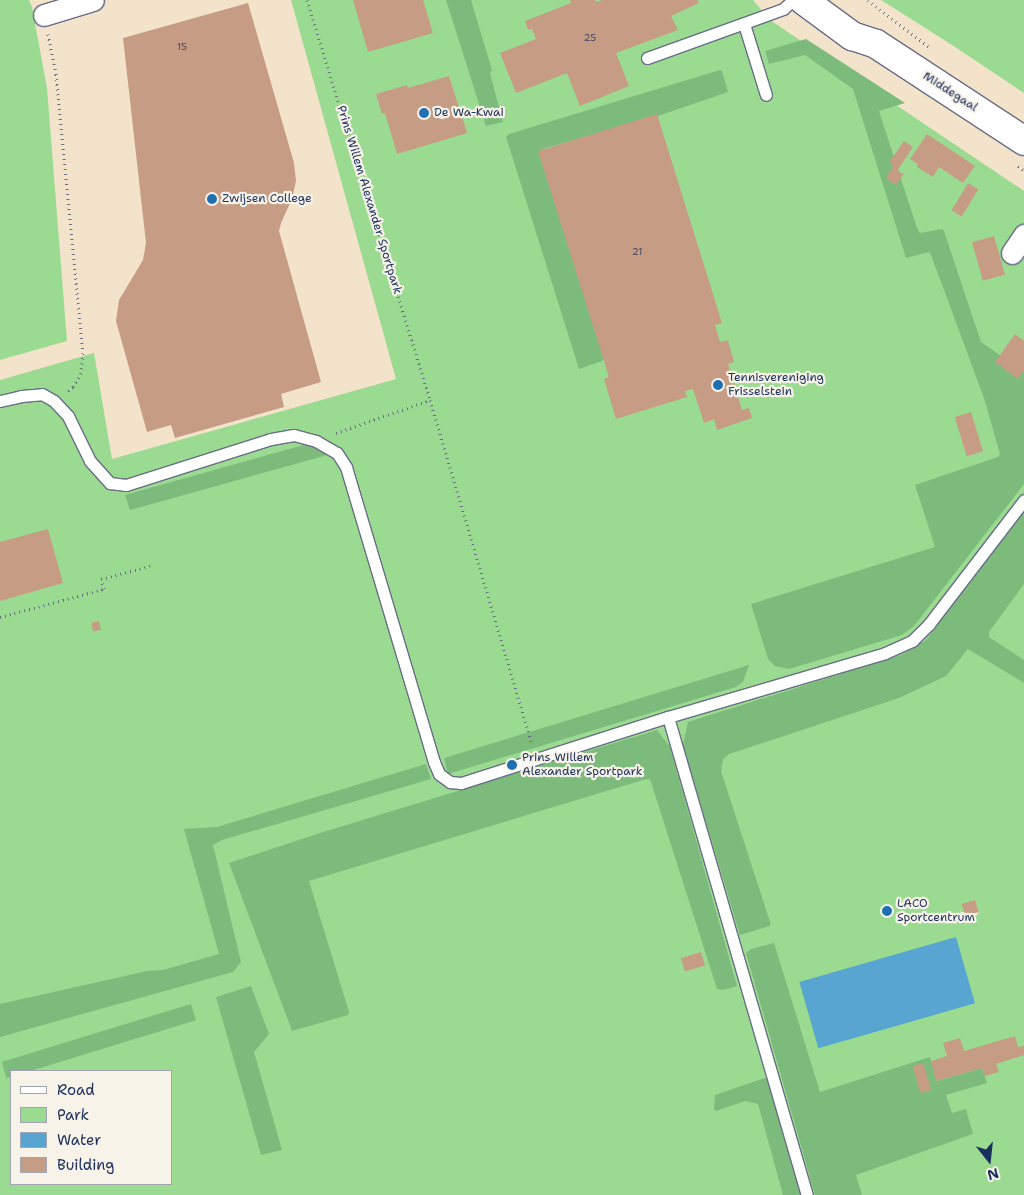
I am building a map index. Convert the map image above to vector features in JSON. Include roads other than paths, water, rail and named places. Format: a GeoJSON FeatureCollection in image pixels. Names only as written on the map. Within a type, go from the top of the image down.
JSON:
{"type":"FeatureCollection","features":[{"type":"Feature","properties":{"kind":"street"},"geometry":{"type":"LineString","coordinates":[[44,15],[93,0]]}},
{"type":"Feature","properties":{"kind":"street","name":"Middegaal"},"geometry":{"type":"LineString","coordinates":[[803,0],[852,36],[876,44],[1024,141]]}},
{"type":"Feature","properties":{"kind":"street","name":"Middegaal"},"geometry":{"type":"LineString","coordinates":[[834,0],[862,20],[876,44]]}},
{"type":"Feature","properties":{"kind":"street"},"geometry":{"type":"LineString","coordinates":[[1012,253],[1024,235]]}},
{"type":"Feature","properties":{"kind":"lane"},"geometry":{"type":"LineString","coordinates":[[646,58],[783,9],[792,0]]}},
{"type":"Feature","properties":{"kind":"lane"},"geometry":{"type":"LineString","coordinates":[[744,24],[766,95]]}},
{"type":"Feature","properties":{"kind":"lane"},"geometry":{"type":"LineString","coordinates":[[0,402],[21,396],[42,394],[54,400],[68,416],[90,461],[110,483],[126,485],[270,440],[294,435],[316,441],[337,453],[346,467],[434,762],[440,774],[450,782],[461,783],[668,717],[885,653],[912,641],[929,624],[1024,500]]}},
{"type":"Feature","properties":{"kind":"lane"},"geometry":{"type":"LineString","coordinates":[[668,717],[807,1195]]}},
{"type":"Feature","properties":{"kind":"water"},"geometry":{"type":"Polygon","coordinates":[[[956,937],[975,1003],[818,1048],[799,982],[956,937]]]}},
{"type":"Feature","properties":{"kind":"place","name":"De Wa-Kwai"},"geometry":{"type":"Point","coordinates":[424,113]}},
{"type":"Feature","properties":{"kind":"place","name":"Zwijsen College"},"geometry":{"type":"Point","coordinates":[212,199]}},
{"type":"Feature","properties":{"kind":"place","name":"Tennisvereniging Frisselstein"},"geometry":{"type":"Point","coordinates":[718,385]}},
{"type":"Feature","properties":{"kind":"place","name":"Prins Willem Alexander Sportpark"},"geometry":{"type":"Point","coordinates":[512,765]}},
{"type":"Feature","properties":{"kind":"place","name":"LACO Sportcentrum"},"geometry":{"type":"Point","coordinates":[887,911]}}]}
